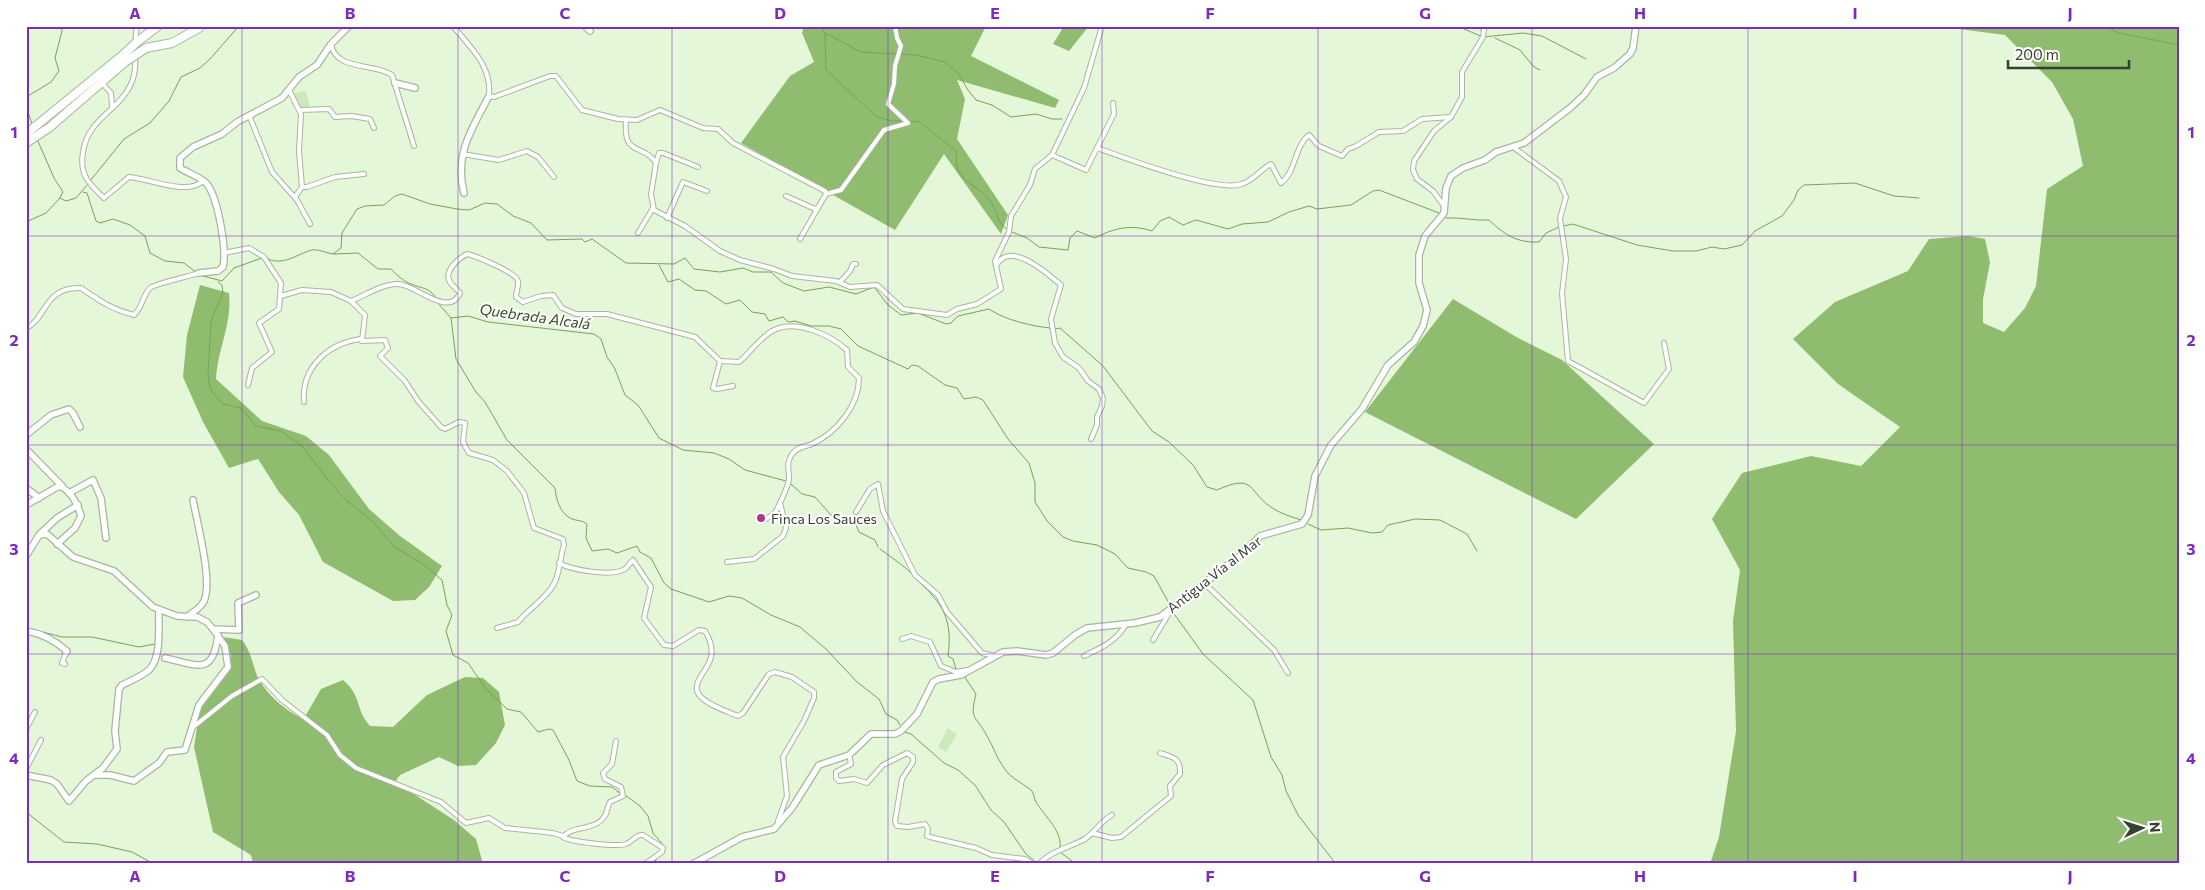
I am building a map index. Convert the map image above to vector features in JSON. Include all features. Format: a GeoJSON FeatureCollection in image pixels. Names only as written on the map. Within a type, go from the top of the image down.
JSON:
{"type":"FeatureCollection","features":[{"type":"Feature","properties":{"kind":"highway"},"geometry":{"type":"LineString","coordinates":[[58,114],[101,82],[138,42],[157,27]]}},
{"type":"Feature","properties":{"kind":"highway"},"geometry":{"type":"LineString","coordinates":[[27,140],[124,58],[146,48],[172,43],[199,28]]}},
{"type":"Feature","properties":{"kind":"street"},"geometry":{"type":"LineString","coordinates":[[137,26],[133,81],[123,95],[89,132],[84,143],[81,169],[96,190],[106,198],[129,177],[186,188],[196,186],[203,181]]}},
{"type":"Feature","properties":{"kind":"street"},"geometry":{"type":"LineString","coordinates":[[26,328],[36,321],[47,301],[63,292],[81,288],[96,300],[119,312],[134,315],[142,307],[146,293],[152,286],[198,273],[218,271],[223,267],[224,253],[221,222],[212,194],[203,181],[180,168],[180,158],[193,147],[222,134],[237,122],[282,98],[300,76],[317,65],[331,44],[349,26]]}},
{"type":"Feature","properties":{"kind":"street"},"geometry":{"type":"LineString","coordinates":[[453,26],[486,70],[490,84],[489,96],[462,154],[461,181],[464,193]]}},
{"type":"Feature","properties":{"kind":"street"},"geometry":{"type":"LineString","coordinates":[[800,239],[826,194],[841,190],[884,130],[908,124],[888,104],[901,46],[897,38],[895,26]]}},
{"type":"Feature","properties":{"kind":"street"},"geometry":{"type":"LineString","coordinates":[[652,208],[667,218],[685,226],[720,252],[792,276],[840,282],[850,287],[880,286],[900,307],[944,315],[957,309],[978,304],[1000,290],[1001,286],[995,259],[1009,232],[1011,216],[1030,186],[1034,172],[1052,155],[1084,88],[1102,26]]}},
{"type":"Feature","properties":{"kind":"street"},"geometry":{"type":"LineString","coordinates":[[1446,207],[1433,191],[1417,179],[1413,166],[1433,132],[1451,117],[1462,97],[1461,78],[1464,67],[1483,37],[1484,29],[1480,26]]}},
{"type":"Feature","properties":{"kind":"street","name":"Antigua Vía al Mar"},"geometry":{"type":"LineString","coordinates":[[775,828],[820,765],[849,755],[872,734],[895,734],[901,731],[917,714],[933,682],[961,675],[1003,652],[1017,651],[1046,655],[1053,653],[1083,630],[1152,620],[1173,607],[1241,555],[1260,536],[1276,530],[1296,527],[1306,520],[1312,484],[1331,445],[1362,409],[1388,365],[1414,342],[1421,330],[1426,310],[1418,274],[1420,250],[1425,236],[1444,213],[1446,207],[1446,188],[1451,176],[1463,168],[1485,160],[1496,152],[1524,143],[1537,135],[1580,100],[1597,77],[1623,62],[1633,48],[1636,26]]}},
{"type":"Feature","properties":{"kind":"street"},"geometry":{"type":"LineString","coordinates":[[331,44],[335,54],[346,63],[388,72],[394,77],[414,146]]}},
{"type":"Feature","properties":{"kind":"street"},"geometry":{"type":"LineString","coordinates":[[489,96],[494,98],[550,76],[556,76],[582,110],[626,120],[640,119],[660,110],[703,128],[718,129],[733,143],[825,191],[826,194]]}},
{"type":"Feature","properties":{"kind":"street"},"geometry":{"type":"LineString","coordinates":[[101,82],[111,94],[112,106]]}},
{"type":"Feature","properties":{"kind":"street"},"geometry":{"type":"LineString","coordinates":[[395,83],[415,88]]}},
{"type":"Feature","properties":{"kind":"street"},"geometry":{"type":"LineString","coordinates":[[289,90],[300,110],[302,120],[299,151],[302,187],[295,197]]}},
{"type":"Feature","properties":{"kind":"street"},"geometry":{"type":"LineString","coordinates":[[111,94],[123,95]]}},
{"type":"Feature","properties":{"kind":"street"},"geometry":{"type":"LineString","coordinates":[[1052,155],[1085,171],[1114,114],[1113,103]]}},
{"type":"Feature","properties":{"kind":"street"},"geometry":{"type":"LineString","coordinates":[[300,110],[329,109],[335,117],[356,116],[370,119],[374,128]]}},
{"type":"Feature","properties":{"kind":"street"},"geometry":{"type":"LineString","coordinates":[[250,115],[272,172],[295,197],[310,224]]}},
{"type":"Feature","properties":{"kind":"street"},"geometry":{"type":"LineString","coordinates":[[1097,148],[1158,170],[1219,184],[1242,184],[1271,164],[1281,183],[1293,164],[1300,143],[1309,135],[1322,147],[1342,156],[1347,149],[1379,132],[1402,131],[1422,119],[1451,117]]}},
{"type":"Feature","properties":{"kind":"street"},"geometry":{"type":"LineString","coordinates":[[626,120],[625,135],[629,144],[656,163]]}},
{"type":"Feature","properties":{"kind":"street"},"geometry":{"type":"LineString","coordinates":[[1513,147],[1559,181],[1564,188],[1566,197],[1560,218],[1566,266],[1562,293],[1568,361],[1644,403],[1669,369],[1664,343]]}},
{"type":"Feature","properties":{"kind":"street"},"geometry":{"type":"LineString","coordinates":[[462,154],[493,160],[527,151],[538,157],[554,177]]}},
{"type":"Feature","properties":{"kind":"street"},"geometry":{"type":"LineString","coordinates":[[638,233],[652,208],[651,194],[656,163],[660,153],[698,167]]}},
{"type":"Feature","properties":{"kind":"street"},"geometry":{"type":"LineString","coordinates":[[302,187],[335,177],[364,174]]}},
{"type":"Feature","properties":{"kind":"street"},"geometry":{"type":"LineString","coordinates":[[667,218],[683,182],[707,191]]}},
{"type":"Feature","properties":{"kind":"street"},"geometry":{"type":"LineString","coordinates":[[786,196],[818,208]]}},
{"type":"Feature","properties":{"kind":"street"},"geometry":{"type":"LineString","coordinates":[[224,253],[249,248],[264,258],[281,283],[279,309],[276,313],[259,323],[272,352],[252,368],[248,385]]}},
{"type":"Feature","properties":{"kind":"street"},"geometry":{"type":"LineString","coordinates":[[351,301],[383,287],[404,284],[440,302],[448,303],[457,299],[460,293],[449,280],[448,274],[462,257],[468,254],[497,266],[517,278],[516,297],[523,302],[541,296],[553,295],[562,308],[576,314],[606,314],[691,336],[700,340],[720,361],[734,364],[739,362],[773,330],[782,328],[806,329],[822,334],[845,348],[848,353],[848,366],[858,376],[857,389],[849,413],[825,436],[792,453],[788,463],[789,483],[775,514],[764,520]]}},
{"type":"Feature","properties":{"kind":"street"},"geometry":{"type":"LineString","coordinates":[[996,266],[999,259],[1003,256],[1025,259],[1061,286],[1051,319],[1055,343],[1064,358],[1079,368],[1088,381],[1099,389],[1102,398],[1102,406],[1097,416],[1096,426],[1091,439]]}},
{"type":"Feature","properties":{"kind":"street"},"geometry":{"type":"LineString","coordinates":[[840,282],[853,264],[856,264]]}},
{"type":"Feature","properties":{"kind":"street"},"geometry":{"type":"LineString","coordinates":[[281,296],[307,289],[320,293],[331,292],[351,301],[365,315],[361,339]]}},
{"type":"Feature","properties":{"kind":"street"},"geometry":{"type":"LineString","coordinates":[[304,402],[304,390],[315,361],[343,342],[361,339],[365,342],[385,340],[388,347],[380,356],[405,381],[418,401],[443,429],[459,422],[465,423],[463,442],[468,453],[487,457],[501,465],[524,493],[533,526],[563,539],[564,545],[556,580],[546,594],[525,612],[518,622],[497,628]]}},
{"type":"Feature","properties":{"kind":"street"},"geometry":{"type":"LineString","coordinates":[[720,361],[713,388],[717,390],[733,386]]}},
{"type":"Feature","properties":{"kind":"street"},"geometry":{"type":"LineString","coordinates":[[26,435],[50,415],[69,410],[73,413],[80,427]]}},
{"type":"Feature","properties":{"kind":"street"},"geometry":{"type":"LineString","coordinates":[[26,449],[69,493],[78,505],[81,516],[75,528],[57,544]]}},
{"type":"Feature","properties":{"kind":"street"},"geometry":{"type":"LineString","coordinates":[[69,493],[93,480],[101,498],[106,538]]}},
{"type":"Feature","properties":{"kind":"street"},"geometry":{"type":"LineString","coordinates":[[856,512],[870,488],[878,484],[883,511],[915,575],[938,596],[949,614],[982,653],[994,656]]}},
{"type":"Feature","properties":{"kind":"street"},"geometry":{"type":"LineString","coordinates":[[26,505],[62,486]]}},
{"type":"Feature","properties":{"kind":"street"},"geometry":{"type":"LineString","coordinates":[[26,488],[39,498]]}},
{"type":"Feature","properties":{"kind":"street"},"geometry":{"type":"LineString","coordinates":[[186,617],[200,607],[206,593],[204,557],[193,500]]}},
{"type":"Feature","properties":{"kind":"street"},"geometry":{"type":"LineString","coordinates":[[727,562],[754,559],[783,536],[786,528],[781,514],[780,501]]}},
{"type":"Feature","properties":{"kind":"street"},"geometry":{"type":"LineString","coordinates":[[26,556],[40,534],[50,523],[78,505]]}},
{"type":"Feature","properties":{"kind":"street"},"geometry":{"type":"LineString","coordinates":[[40,534],[47,534],[73,556],[114,570],[159,610],[186,617],[197,617],[206,622],[225,646],[228,667],[199,705],[185,750],[167,752],[160,763],[134,781],[110,775],[96,775]]}},
{"type":"Feature","properties":{"kind":"street"},"geometry":{"type":"LineString","coordinates":[[559,563],[588,572],[620,570],[634,561],[651,587],[644,618],[664,645],[673,646],[699,630],[705,631],[711,646],[711,656],[698,681],[697,688],[699,694],[708,702],[740,715],[750,706],[770,674],[775,672],[792,677],[814,692],[814,698],[804,721],[783,757],[787,800],[775,828],[742,837],[693,864]]}},
{"type":"Feature","properties":{"kind":"street"},"geometry":{"type":"LineString","coordinates":[[1204,583],[1274,650],[1288,673]]}},
{"type":"Feature","properties":{"kind":"street"},"geometry":{"type":"LineString","coordinates":[[213,630],[239,630],[238,603],[256,595]]}},
{"type":"Feature","properties":{"kind":"street"},"geometry":{"type":"LineString","coordinates":[[1153,640],[1173,607]]}},
{"type":"Feature","properties":{"kind":"street"},"geometry":{"type":"LineString","coordinates":[[26,775],[51,780],[57,784],[70,801],[86,781],[96,775],[118,750],[115,731],[119,689],[122,685],[149,671],[158,645],[159,610]]}},
{"type":"Feature","properties":{"kind":"street"},"geometry":{"type":"LineString","coordinates":[[1084,656],[1106,646],[1122,632],[1126,624]]}},
{"type":"Feature","properties":{"kind":"street"},"geometry":{"type":"LineString","coordinates":[[26,631],[42,633],[67,650],[62,663],[65,664]]}},
{"type":"Feature","properties":{"kind":"street"},"geometry":{"type":"LineString","coordinates":[[165,658],[202,666],[208,664],[214,653],[218,635]]}},
{"type":"Feature","properties":{"kind":"street"},"geometry":{"type":"LineString","coordinates":[[902,639],[911,636],[930,642],[940,666],[956,672],[970,670]]}},
{"type":"Feature","properties":{"kind":"street"},"geometry":{"type":"LineString","coordinates":[[192,728],[232,696],[262,679],[282,700],[327,735],[340,755],[362,772],[441,802],[466,823],[489,818],[505,828],[553,833],[563,836],[567,840],[594,844],[624,845],[637,836],[643,835],[662,846],[663,850],[645,864]]}},
{"type":"Feature","properties":{"kind":"street"},"geometry":{"type":"LineString","coordinates":[[26,729],[36,712]]}},
{"type":"Feature","properties":{"kind":"street"},"geometry":{"type":"LineString","coordinates":[[26,769],[41,740]]}},
{"type":"Feature","properties":{"kind":"street"},"geometry":{"type":"LineString","coordinates":[[563,836],[600,822],[607,812],[609,803],[622,796],[621,787],[606,778],[603,773],[612,764],[616,741]]}},
{"type":"Feature","properties":{"kind":"street"},"geometry":{"type":"LineString","coordinates":[[849,755],[851,764],[836,772],[836,778],[840,781],[854,779],[867,784],[887,763],[907,753],[913,757],[913,762],[902,779],[894,821],[897,826],[908,827],[925,824],[928,827],[927,836],[976,848],[992,855],[1024,858],[1032,864]]}},
{"type":"Feature","properties":{"kind":"street"},"geometry":{"type":"LineString","coordinates":[[1092,833],[1112,838],[1121,837],[1171,796],[1170,786],[1180,774],[1179,763],[1176,758],[1160,753]]}},
{"type":"Feature","properties":{"kind":"street"},"geometry":{"type":"LineString","coordinates":[[1040,864],[1048,856],[1092,833],[1098,824],[1112,815]]}},
{"type":"Feature","properties":{"kind":"green space"},"geometry":{"type":"Polygon","coordinates":[[[804,26],[986,26],[971,56],[1059,100],[1055,108],[957,80],[965,99],[957,139],[1008,215],[1001,234],[944,154],[895,230],[741,143],[790,76],[814,62],[802,33],[804,26]]]}},
{"type":"Feature","properties":{"kind":"green space"},"geometry":{"type":"Polygon","coordinates":[[[1064,26],[1089,26],[1069,51],[1053,44],[1064,26]]]}},
{"type":"Feature","properties":{"kind":"green space"},"geometry":{"type":"Polygon","coordinates":[[[1936,26],[2179,26],[2179,864],[1710,864],[1719,837],[1736,731],[1733,621],[1740,570],[1712,519],[1742,473],[1811,456],[1861,466],[1900,427],[1838,384],[1793,339],[1835,302],[1908,271],[1929,239],[1968,236],[1985,239],[1990,262],[1983,299],[1983,323],[2004,332],[2025,308],[2036,286],[2047,189],[2083,166],[2073,119],[2052,82],[2005,35],[1936,26]]]}},
{"type":"Feature","properties":{"kind":"green space"},"geometry":{"type":"Polygon","coordinates":[[[306,91],[310,107],[301,109],[293,93],[306,91]]]}},
{"type":"Feature","properties":{"kind":"green space"},"geometry":{"type":"Polygon","coordinates":[[[200,285],[229,293],[229,315],[216,379],[262,421],[306,436],[329,455],[369,509],[400,536],[442,566],[429,587],[415,600],[393,601],[323,562],[299,515],[279,492],[258,459],[229,468],[203,422],[183,377],[187,335],[200,285]]]}},
{"type":"Feature","properties":{"kind":"green space"},"geometry":{"type":"Polygon","coordinates":[[[1453,299],[1518,338],[1562,360],[1654,444],[1576,519],[1365,412],[1453,299]]]}},
{"type":"Feature","properties":{"kind":"green space"},"geometry":{"type":"Polygon","coordinates":[[[223,637],[242,640],[249,652],[256,673],[268,693],[300,717],[306,715],[321,689],[343,680],[356,697],[362,714],[370,726],[393,727],[427,695],[465,677],[483,678],[499,692],[505,725],[496,743],[476,765],[458,766],[439,757],[400,775],[395,782],[454,820],[476,839],[483,864],[253,864],[251,855],[213,832],[194,747],[200,708],[228,673],[231,655],[223,637]]]}},
{"type":"Feature","properties":{"kind":"green space"},"geometry":{"type":"Polygon","coordinates":[[[948,728],[957,734],[946,752],[938,747],[948,728]]]}},
{"type":"Feature","properties":{"kind":"waterway"},"geometry":{"type":"LineString","coordinates":[[32,124],[27,109],[28,96],[51,82],[59,71],[55,58],[62,31],[61,26]]}},
{"type":"Feature","properties":{"kind":"waterway"},"geometry":{"type":"LineString","coordinates":[[90,181],[124,139],[150,123],[169,101],[181,77],[200,68],[239,26]]}},
{"type":"Feature","properties":{"kind":"waterway"},"geometry":{"type":"LineString","coordinates":[[819,26],[825,33],[826,70],[877,117],[892,121],[905,121]]}},
{"type":"Feature","properties":{"kind":"waterway"},"geometry":{"type":"LineString","coordinates":[[1457,26],[1483,37],[1523,33],[1542,36],[1586,59]]}},
{"type":"Feature","properties":{"kind":"waterway"},"geometry":{"type":"LineString","coordinates":[[2105,26],[2119,33],[2179,45]]}},
{"type":"Feature","properties":{"kind":"waterway"},"geometry":{"type":"LineString","coordinates":[[825,33],[861,52],[916,55],[945,62],[958,73],[976,100],[992,105],[1011,117],[1036,114],[1052,119],[1062,119]]}},
{"type":"Feature","properties":{"kind":"waterway"},"geometry":{"type":"LineString","coordinates":[[1495,38],[1520,50],[1534,67],[1540,70]]}},
{"type":"Feature","properties":{"kind":"waterway"},"geometry":{"type":"LineString","coordinates":[[909,121],[920,122],[957,152],[956,162],[958,170],[968,182],[987,197],[1000,221],[1008,230]]}},
{"type":"Feature","properties":{"kind":"waterway"},"geometry":{"type":"LineString","coordinates":[[37,139],[54,178],[63,192],[60,198]]}},
{"type":"Feature","properties":{"kind":"waterway"},"geometry":{"type":"LineString","coordinates":[[1564,226],[1573,224],[1637,245],[1673,251],[1696,251],[1712,247],[1724,249],[1742,245],[1755,231],[1782,216],[1794,200],[1798,190],[1804,185],[1855,183],[1894,196],[1919,198]]}},
{"type":"Feature","properties":{"kind":"waterway"},"geometry":{"type":"LineString","coordinates":[[26,222],[46,213],[60,198],[66,201],[76,198],[88,184]]}},
{"type":"Feature","properties":{"kind":"waterway"},"geometry":{"type":"LineString","coordinates":[[1012,232],[1027,238],[1039,247],[1068,250],[1070,238],[1077,231],[1095,238],[1123,228],[1152,231],[1160,221],[1169,217],[1183,225],[1196,220],[1228,229],[1242,224],[1268,222],[1289,212],[1309,206],[1317,209],[1351,205],[1373,191],[1379,190],[1439,213]]}},
{"type":"Feature","properties":{"kind":"waterway"},"geometry":{"type":"LineString","coordinates":[[83,192],[87,193],[96,221],[100,223],[113,219],[130,225],[145,236],[150,253],[165,261],[184,263],[197,273]]}},
{"type":"Feature","properties":{"kind":"waterway"},"geometry":{"type":"LineString","coordinates":[[268,259],[274,261],[285,260],[312,250],[333,254],[341,248],[342,233],[357,209],[365,206],[384,205],[395,196],[402,194],[430,204],[457,209],[469,210],[485,203],[497,204],[513,216],[531,223],[547,240],[582,239],[585,242],[592,239],[626,263],[674,264],[685,258],[694,269],[720,272],[743,268],[753,272],[771,272],[783,283],[804,291],[829,287],[856,294],[874,287],[888,305],[901,315],[918,313],[946,324],[951,323],[958,316],[989,309],[1018,322],[1050,328]]}},
{"type":"Feature","properties":{"kind":"waterway"},"geometry":{"type":"LineString","coordinates":[[1446,218],[1489,220],[1511,237],[1531,242],[1539,242],[1546,233],[1559,227]]}},
{"type":"Feature","properties":{"kind":"waterway"},"geometry":{"type":"LineString","coordinates":[[333,254],[358,253],[378,269],[391,269],[405,281],[428,290],[436,298]]}},
{"type":"Feature","properties":{"kind":"waterway"},"geometry":{"type":"LineString","coordinates":[[203,276],[222,281],[234,268],[262,258]]}},
{"type":"Feature","properties":{"kind":"waterway"},"geometry":{"type":"LineString","coordinates":[[659,265],[668,282],[679,279],[695,290],[706,291],[726,304],[740,300],[752,312],[765,314],[769,321],[783,317],[788,322],[795,321],[811,326],[829,326],[841,329],[858,346],[908,369],[912,365],[918,366],[945,385],[957,388],[964,399],[976,397],[983,400],[1008,439],[1029,463],[1035,483],[1035,502],[1047,521],[1063,537],[1073,541],[1097,545],[1115,554],[1128,568],[1154,576],[1170,605]]}},
{"type":"Feature","properties":{"kind":"waterway"},"geometry":{"type":"LineString","coordinates":[[218,282],[222,285],[223,293],[211,321],[208,375],[210,388],[214,394],[223,404],[241,408],[256,426],[281,431],[303,447],[327,479],[347,501],[371,520],[396,548],[423,564],[442,580],[447,605],[452,615],[446,631],[453,655],[468,663],[486,689],[507,709],[521,712],[538,732],[549,729],[553,730],[569,760],[577,781],[590,786],[612,787],[622,795]]}},
{"type":"Feature","properties":{"kind":"waterway"},"geometry":{"type":"LineString","coordinates":[[438,303],[451,318],[456,359],[476,392],[485,402],[507,440],[555,488],[564,514],[587,524],[586,538],[592,551],[608,549],[617,553],[637,546],[640,552],[651,558],[664,583],[671,589],[709,602],[729,596],[742,598],[771,615],[800,627],[826,649],[857,682],[879,699],[886,714],[897,720],[900,725]]}},
{"type":"Feature","properties":{"kind":"waterway","name":"Quebrada Alcalá"},"geometry":{"type":"LineString","coordinates":[[451,318],[468,316],[488,322],[594,334],[601,339],[607,357],[615,369],[625,395],[638,405],[659,438],[683,450],[714,453],[729,459],[745,470],[786,481]]}},
{"type":"Feature","properties":{"kind":"waterway"},"geometry":{"type":"LineString","coordinates":[[1054,329],[1060,328],[1103,366],[1152,431],[1169,442],[1193,465],[1207,487],[1217,490],[1239,483],[1245,484],[1274,509],[1301,520]]}},
{"type":"Feature","properties":{"kind":"waterway","name":"Quebrada Alcalá"},"geometry":{"type":"LineString","coordinates":[[791,484],[802,494],[815,497],[831,515],[856,525],[859,532],[875,540],[878,547]]}},
{"type":"Feature","properties":{"kind":"waterway"},"geometry":{"type":"LineString","coordinates":[[1308,524],[1321,530],[1348,528],[1372,533],[1382,532],[1388,525],[1415,519],[1440,520],[1467,534],[1477,551]]}},
{"type":"Feature","properties":{"kind":"waterway","name":"Quebrada Alcalá"},"geometry":{"type":"LineString","coordinates":[[880,549],[915,577]]}},
{"type":"Feature","properties":{"kind":"waterway","name":"Quebrada Alcalá"},"geometry":{"type":"LineString","coordinates":[[917,580],[934,597],[944,613],[949,632],[948,656],[953,659],[956,669]]}},
{"type":"Feature","properties":{"kind":"waterway"},"geometry":{"type":"LineString","coordinates":[[1172,611],[1203,654],[1253,700],[1271,757],[1282,775],[1286,791],[1298,815],[1336,864]]}},
{"type":"Feature","properties":{"kind":"waterway"},"geometry":{"type":"LineString","coordinates":[[39,631],[62,637],[92,637],[139,647],[155,644]]}},
{"type":"Feature","properties":{"kind":"waterway","name":"Quebrada Alcalá"},"geometry":{"type":"LineString","coordinates":[[964,676],[976,694],[973,709],[975,717],[1008,773],[1032,791],[1036,802],[1059,836],[1060,849]]}},
{"type":"Feature","properties":{"kind":"waterway"},"geometry":{"type":"LineString","coordinates":[[904,732],[911,734],[944,763],[958,770],[975,785],[991,810],[1004,822],[1026,854],[1037,863]]}},
{"type":"Feature","properties":{"kind":"waterway"},"geometry":{"type":"LineString","coordinates":[[625,795],[640,806],[648,816],[653,833],[664,846],[665,851],[652,864]]}},
{"type":"Feature","properties":{"kind":"waterway"},"geometry":{"type":"LineString","coordinates":[[26,812],[64,842],[97,844],[132,852],[154,864]]}},
{"type":"Feature","properties":{"kind":"waterway","name":"Quebrada Alcalá"},"geometry":{"type":"LineString","coordinates":[[1060,852],[1076,864]]}},
{"type":"Feature","properties":{"kind":"place","name":"Finca Los Sauces"},"geometry":{"type":"Point","coordinates":[761,518]}}]}
